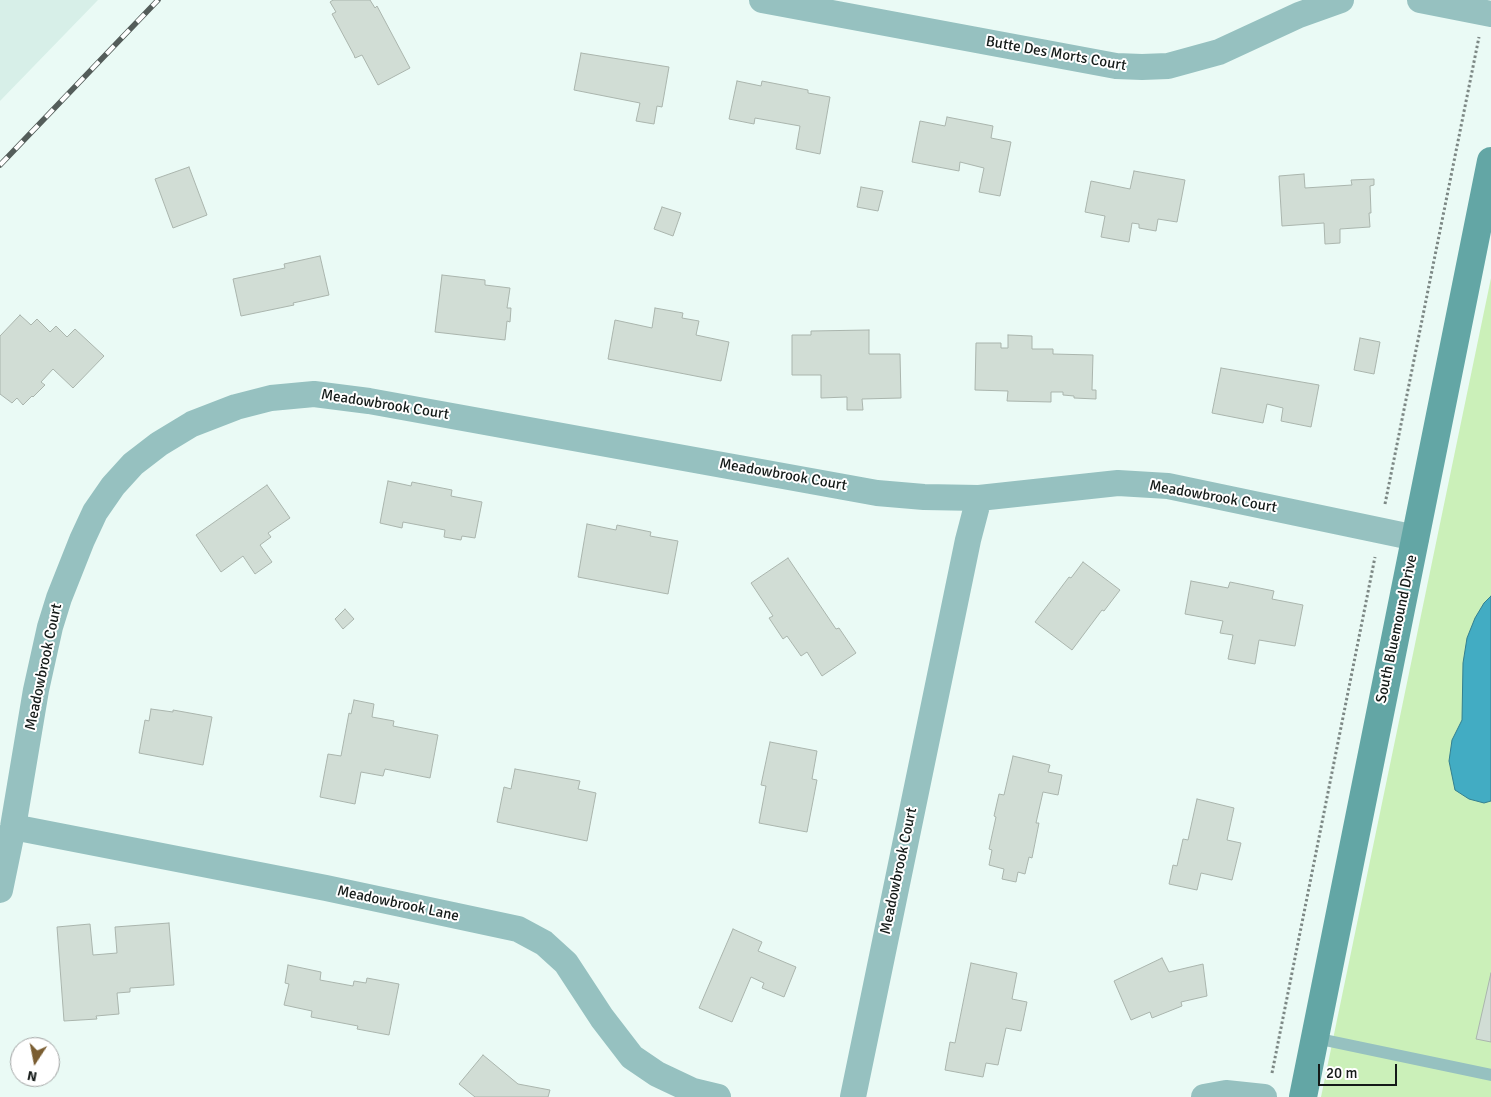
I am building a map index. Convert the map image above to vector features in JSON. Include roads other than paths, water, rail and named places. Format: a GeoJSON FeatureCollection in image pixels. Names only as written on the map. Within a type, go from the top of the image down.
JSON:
{"type":"FeatureCollection","features":[{"type":"Feature","properties":{"kind":"main road","name":"South Bluemound Drive"},"geometry":{"type":"LineString","coordinates":[[1303,1097],[1491,161]]}},
{"type":"Feature","properties":{"kind":"street","name":"Butte Des Morts Court"},"geometry":{"type":"LineString","coordinates":[[762,0],[1116,66],[1142,68],[1168,66],[1219,52],[1299,15],[1341,0]]}},
{"type":"Feature","properties":{"kind":"street"},"geometry":{"type":"LineString","coordinates":[[1420,0],[1491,14]]}},
{"type":"Feature","properties":{"kind":"street","name":"Meadowbrook Court"},"geometry":{"type":"LineString","coordinates":[[0,890],[13,827],[36,690],[50,627],[68,572],[95,512],[113,486],[133,464],[159,444],[192,424],[236,406],[272,398],[314,394],[369,401],[877,493],[924,497],[979,498],[1118,483],[1168,486],[1416,538]]}},
{"type":"Feature","properties":{"kind":"street","name":"Meadowbrook Court"},"geometry":{"type":"LineString","coordinates":[[853,1097],[968,540],[979,498]]}},
{"type":"Feature","properties":{"kind":"street","name":"Meadowbrook Lane"},"geometry":{"type":"LineString","coordinates":[[13,827],[326,888],[518,929],[544,943],[566,962],[602,1018],[632,1057],[657,1074],[693,1090],[718,1097]]}},
{"type":"Feature","properties":{"kind":"street"},"geometry":{"type":"LineString","coordinates":[[1204,1097],[1226,1092],[1264,1097]]}},
{"type":"Feature","properties":{"kind":"lane"},"geometry":{"type":"LineString","coordinates":[[1315,1038],[1491,1074]]}},
{"type":"Feature","properties":{"kind":"water"},"geometry":{"type":"Polygon","coordinates":[[[1491,596],[1491,801],[1484,803],[1469,799],[1455,790],[1449,761],[1452,740],[1462,720],[1463,663],[1467,638],[1475,618],[1484,603],[1491,596]]]}},
{"type":"Feature","properties":{"kind":"railway"},"geometry":{"type":"LineString","coordinates":[[0,165],[158,0]]}}]}
